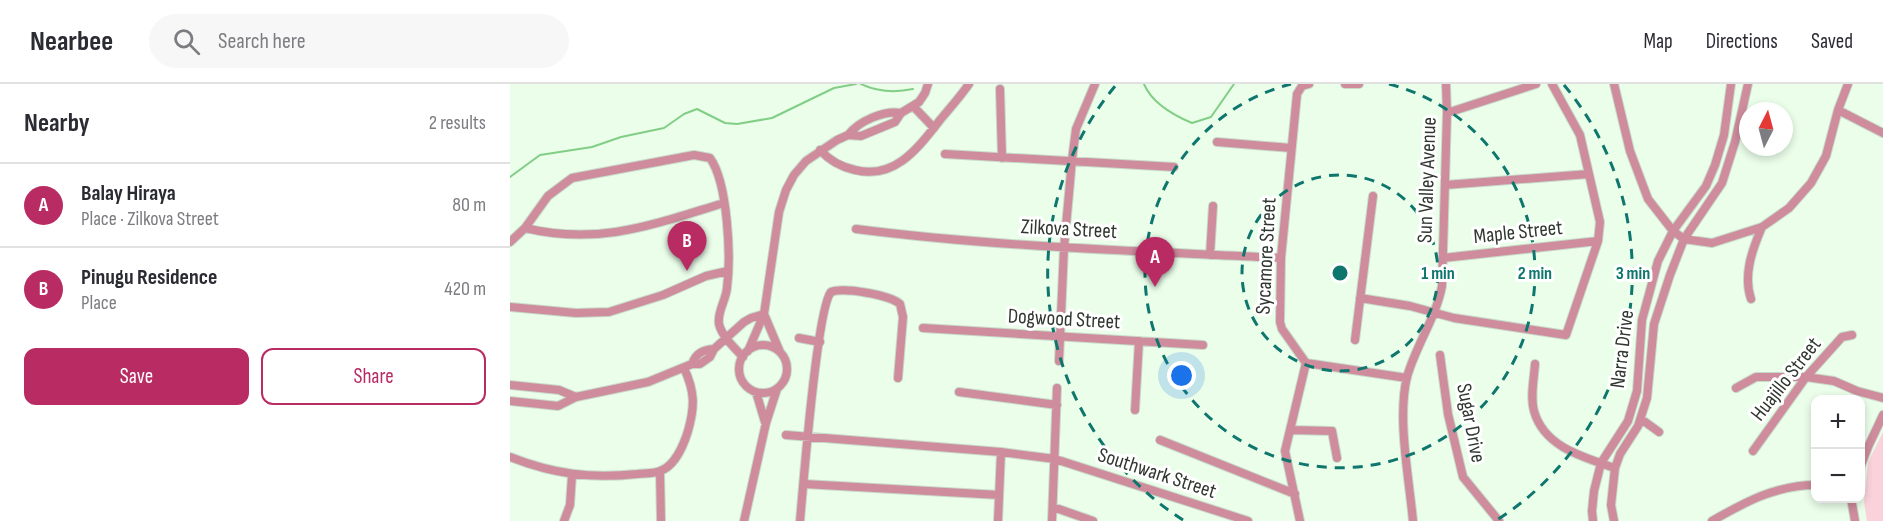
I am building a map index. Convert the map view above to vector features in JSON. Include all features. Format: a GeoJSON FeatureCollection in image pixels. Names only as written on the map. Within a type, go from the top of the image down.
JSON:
{"type":"FeatureCollection","features":[{"type":"Feature","properties":{"kind":"street"},"geometry":{"type":"LineString","coordinates":[[848,135],[861,136],[895,122],[901,113],[913,106],[925,93],[928,84]]}},
{"type":"Feature","properties":{"kind":"street"},"geometry":{"type":"LineString","coordinates":[[1059,361],[1064,248],[1076,129],[1095,84]]}},
{"type":"Feature","properties":{"kind":"street","name":"Sycamore Street"},"geometry":{"type":"LineString","coordinates":[[1306,363],[1282,329],[1280,322],[1281,258],[1297,94],[1302,86],[1309,84]]}},
{"type":"Feature","properties":{"kind":"street"},"geometry":{"type":"LineString","coordinates":[[1345,84],[1359,84]]}},
{"type":"Feature","properties":{"kind":"street","name":"Sun Valley Avenue"},"geometry":{"type":"LineString","coordinates":[[1413,521],[1403,414],[1407,378],[1436,311],[1442,286],[1446,185],[1446,84]]}},
{"type":"Feature","properties":{"kind":"street"},"geometry":{"type":"LineString","coordinates":[[1447,113],[1536,84]]}},
{"type":"Feature","properties":{"kind":"street"},"geometry":{"type":"LineString","coordinates":[[1360,298],[1436,311],[1454,318],[1566,334],[1598,242],[1600,222],[1580,135],[1552,84]]}},
{"type":"Feature","properties":{"kind":"street"},"geometry":{"type":"LineString","coordinates":[[1614,84],[1629,151],[1648,199],[1673,231],[1684,239],[1712,243],[1762,227],[1789,208],[1811,183],[1826,156],[1838,110],[1848,84]]}},
{"type":"Feature","properties":{"kind":"street","name":"Narra Drive"},"geometry":{"type":"LineString","coordinates":[[1593,521],[1594,491],[1601,463],[1628,421],[1636,391],[1641,320],[1658,261],[1673,231],[1706,186],[1715,165],[1724,135],[1731,84]]}},
{"type":"Feature","properties":{"kind":"street","name":"Narra Drive"},"geometry":{"type":"LineString","coordinates":[[1614,521],[1611,505],[1615,468],[1620,454],[1638,426],[1647,398],[1654,324],[1684,239],[1722,183],[1735,142],[1748,84]]}},
{"type":"Feature","properties":{"kind":"street"},"geometry":{"type":"LineString","coordinates":[[820,150],[826,157],[848,168],[877,173],[902,161],[934,128],[967,87]]}},
{"type":"Feature","properties":{"kind":"street"},"geometry":{"type":"LineString","coordinates":[[1000,89],[1002,158]]}},
{"type":"Feature","properties":{"kind":"street"},"geometry":{"type":"LineString","coordinates":[[913,106],[934,128]]}},
{"type":"Feature","properties":{"kind":"street"},"geometry":{"type":"LineString","coordinates":[[1838,110],[1883,133]]}},
{"type":"Feature","properties":{"kind":"street"},"geometry":{"type":"LineString","coordinates":[[746,354],[762,346],[775,349],[781,354],[785,359],[787,372],[782,384],[767,393],[756,392],[744,384],[740,364],[764,314],[776,230],[786,190],[794,175],[806,161],[820,150],[848,135],[855,126],[890,111],[901,113]]}},
{"type":"Feature","properties":{"kind":"street"},"geometry":{"type":"LineString","coordinates":[[870,120],[874,131]]}},
{"type":"Feature","properties":{"kind":"street"},"geometry":{"type":"LineString","coordinates":[[1217,142],[1291,148]]}},
{"type":"Feature","properties":{"kind":"street"},"geometry":{"type":"LineString","coordinates":[[510,242],[525,228],[548,196],[572,178],[694,154],[710,158],[714,164],[724,203],[728,271],[727,291],[719,324],[726,338],[746,354]]}},
{"type":"Feature","properties":{"kind":"street"},"geometry":{"type":"LineString","coordinates":[[945,154],[1174,167]]}},
{"type":"Feature","properties":{"kind":"street"},"geometry":{"type":"LineString","coordinates":[[1446,185],[1589,174]]}},
{"type":"Feature","properties":{"kind":"street"},"geometry":{"type":"LineString","coordinates":[[1355,340],[1373,195]]}},
{"type":"Feature","properties":{"kind":"street"},"geometry":{"type":"LineString","coordinates":[[525,228],[572,236],[597,235],[647,225],[724,203]]}},
{"type":"Feature","properties":{"kind":"street"},"geometry":{"type":"LineString","coordinates":[[1210,255],[1213,206]]}},
{"type":"Feature","properties":{"kind":"street"},"geometry":{"type":"LineString","coordinates":[[1751,299],[1747,286],[1752,249],[1762,227]]}},
{"type":"Feature","properties":{"kind":"street","name":"Zilkova Street"},"geometry":{"type":"LineString","coordinates":[[856,230],[1064,248],[1281,258]]}},
{"type":"Feature","properties":{"kind":"street","name":"Maple Street"},"geometry":{"type":"LineString","coordinates":[[1443,258],[1598,242]]}},
{"type":"Feature","properties":{"kind":"street"},"geometry":{"type":"LineString","coordinates":[[510,308],[576,313],[609,312],[654,298],[706,276],[728,271]]}},
{"type":"Feature","properties":{"kind":"street"},"geometry":{"type":"LineString","coordinates":[[800,521],[820,342],[826,301],[831,292],[842,289],[895,300],[900,304],[903,317],[898,378]]}},
{"type":"Feature","properties":{"kind":"street"},"geometry":{"type":"LineString","coordinates":[[510,401],[558,406],[576,397],[648,382],[688,366],[705,349],[714,349],[751,318],[764,314]]}},
{"type":"Feature","properties":{"kind":"street"},"geometry":{"type":"LineString","coordinates":[[764,314],[781,354]]}},
{"type":"Feature","properties":{"kind":"street","name":"Dogwood Street"},"geometry":{"type":"LineString","coordinates":[[923,328],[1203,345]]}},
{"type":"Feature","properties":{"kind":"street","name":"Huajillo Street"},"geometry":{"type":"LineString","coordinates":[[1753,452],[1806,377],[1842,337],[1852,335]]}},
{"type":"Feature","properties":{"kind":"street"},"geometry":{"type":"LineString","coordinates":[[799,338],[820,342]]}},
{"type":"Feature","properties":{"kind":"street"},"geometry":{"type":"LineString","coordinates":[[1135,410],[1139,341]]}},
{"type":"Feature","properties":{"kind":"street","name":"Sugar Drive"},"geometry":{"type":"LineString","coordinates":[[1440,355],[1448,414],[1463,477],[1499,521]]}},
{"type":"Feature","properties":{"kind":"street"},"geometry":{"type":"LineString","coordinates":[[1300,521],[1285,451],[1306,363],[1407,378]]}},
{"type":"Feature","properties":{"kind":"street"},"geometry":{"type":"LineString","coordinates":[[1535,364],[1534,410],[1539,423],[1549,437],[1562,447],[1615,468]]}},
{"type":"Feature","properties":{"kind":"street"},"geometry":{"type":"LineString","coordinates":[[510,457],[535,467],[572,475],[618,476],[660,471],[675,458],[684,443],[693,415],[694,399],[688,366]]}},
{"type":"Feature","properties":{"kind":"street"},"geometry":{"type":"LineString","coordinates":[[1736,388],[1756,377],[1806,377],[1834,381],[1857,391],[1883,398]]}},
{"type":"Feature","properties":{"kind":"street"},"geometry":{"type":"LineString","coordinates":[[510,385],[559,390],[576,397]]}},
{"type":"Feature","properties":{"kind":"street"},"geometry":{"type":"LineString","coordinates":[[1052,521],[1058,388]]}},
{"type":"Feature","properties":{"kind":"street"},"geometry":{"type":"LineString","coordinates":[[744,521],[766,423],[777,389]]}},
{"type":"Feature","properties":{"kind":"street"},"geometry":{"type":"LineString","coordinates":[[756,392],[766,423]]}},
{"type":"Feature","properties":{"kind":"street"},"geometry":{"type":"LineString","coordinates":[[959,392],[1057,405]]}},
{"type":"Feature","properties":{"kind":"street"},"geometry":{"type":"LineString","coordinates":[[1865,456],[1883,415]]}},
{"type":"Feature","properties":{"kind":"street"},"geometry":{"type":"LineString","coordinates":[[1641,419],[1659,432]]}},
{"type":"Feature","properties":{"kind":"street"},"geometry":{"type":"LineString","coordinates":[[1290,430],[1332,431],[1337,458]]}},
{"type":"Feature","properties":{"kind":"street","name":"Southwark Street"},"geometry":{"type":"LineString","coordinates":[[786,435],[1001,452],[1054,459],[1248,521]]}},
{"type":"Feature","properties":{"kind":"street"},"geometry":{"type":"LineString","coordinates":[[1160,440],[1296,494]]}},
{"type":"Feature","properties":{"kind":"street"},"geometry":{"type":"LineString","coordinates":[[998,521],[1001,452]]}},
{"type":"Feature","properties":{"kind":"street"},"geometry":{"type":"LineString","coordinates":[[660,471],[661,521]]}},
{"type":"Feature","properties":{"kind":"street"},"geometry":{"type":"LineString","coordinates":[[564,521],[570,505],[572,475]]}},
{"type":"Feature","properties":{"kind":"street"},"geometry":{"type":"LineString","coordinates":[[804,484],[999,495]]}},
{"type":"Feature","properties":{"kind":"street"},"geometry":{"type":"LineString","coordinates":[[1712,521],[1766,493],[1789,487],[1811,485]]}},
{"type":"Feature","properties":{"kind":"street"},"geometry":{"type":"LineString","coordinates":[[1852,503],[1856,521]]}},
{"type":"Feature","properties":{"kind":"street"},"geometry":{"type":"LineString","coordinates":[[1053,507],[1093,521]]}},
{"type":"Feature","properties":{"kind":"shaded area"},"geometry":{"type":"Polygon","coordinates":[[[1883,432],[1883,521],[1867,521],[1864,503],[1868,462],[1883,432]]]}},
{"type":"Feature","properties":{"kind":"waterway"},"geometry":{"type":"LineString","coordinates":[[510,177],[540,155],[592,147],[621,137],[664,128],[684,114],[697,109],[725,123],[737,124],[772,118],[834,88],[856,84]]}},
{"type":"Feature","properties":{"kind":"waterway"},"geometry":{"type":"LineString","coordinates":[[861,84],[886,91],[913,89]]}},
{"type":"Feature","properties":{"kind":"waterway"},"geometry":{"type":"LineString","coordinates":[[1144,84],[1152,97],[1164,108],[1192,123],[1211,117],[1234,84]]}},
{"type":"Feature","properties":{"kind":"place","name":"Pinugu Residence"},"geometry":{"type":"Point","coordinates":[687,271]}},
{"type":"Feature","properties":{"kind":"place","name":"Balay Hiraya"},"geometry":{"type":"Point","coordinates":[1155,287]}}]}
